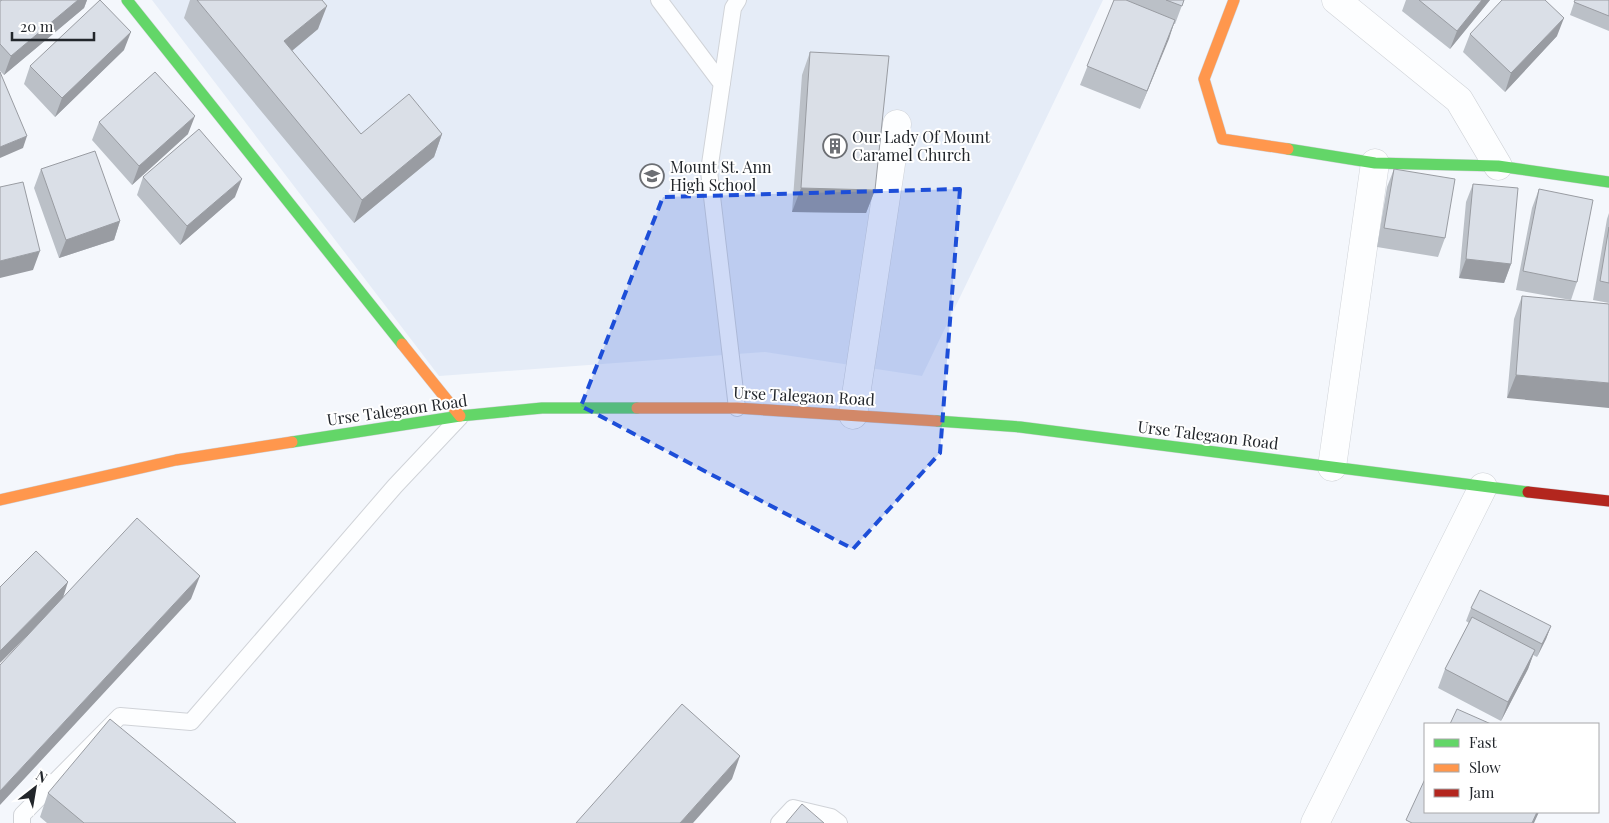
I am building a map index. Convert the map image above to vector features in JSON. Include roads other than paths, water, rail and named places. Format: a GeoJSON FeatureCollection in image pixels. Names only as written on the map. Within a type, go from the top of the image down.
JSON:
{"type":"FeatureCollection","features":[{"type":"Feature","properties":{"kind":"main road"},"geometry":{"type":"LineString","coordinates":[[127,0],[460,416]]}},
{"type":"Feature","properties":{"kind":"main road"},"geometry":{"type":"LineString","coordinates":[[1234,0],[1204,79],[1222,139],[1375,163],[1498,166],[1609,182]]}},
{"type":"Feature","properties":{"kind":"main road","name":"Urse Talegaon Road"},"geometry":{"type":"LineString","coordinates":[[0,500],[176,460],[460,416],[542,408],[737,408],[1020,427],[1483,487],[1609,500]]}},
{"type":"Feature","properties":{"kind":"street"},"geometry":{"type":"LineString","coordinates":[[1336,0],[1460,100],[1498,166]]}},
{"type":"Feature","properties":{"kind":"street"},"geometry":{"type":"LineString","coordinates":[[853,415],[897,124]]}},
{"type":"Feature","properties":{"kind":"street"},"geometry":{"type":"LineString","coordinates":[[1332,468],[1375,163]]}},
{"type":"Feature","properties":{"kind":"street"},"geometry":{"type":"LineString","coordinates":[[1315,823],[1483,487]]}},
{"type":"Feature","properties":{"kind":"lane"},"geometry":{"type":"LineString","coordinates":[[659,0],[722,84]]}},
{"type":"Feature","properties":{"kind":"lane"},"geometry":{"type":"LineString","coordinates":[[737,408],[709,171],[733,8],[738,0]]}},
{"type":"Feature","properties":{"kind":"lane"},"geometry":{"type":"LineString","coordinates":[[22,823],[22,815],[120,716],[191,722],[395,486],[460,416]]}},
{"type":"Feature","properties":{"kind":"lane"},"geometry":{"type":"LineString","coordinates":[[779,823],[793,808],[831,817],[839,823]]}},
{"type":"Feature","properties":{"kind":"place","name":"Our Lady Of Mount Caramel Church"},"geometry":{"type":"Point","coordinates":[835,146]}},
{"type":"Feature","properties":{"kind":"place","name":"Mount St. Ann High School"},"geometry":{"type":"Point","coordinates":[652,176]}}]}
